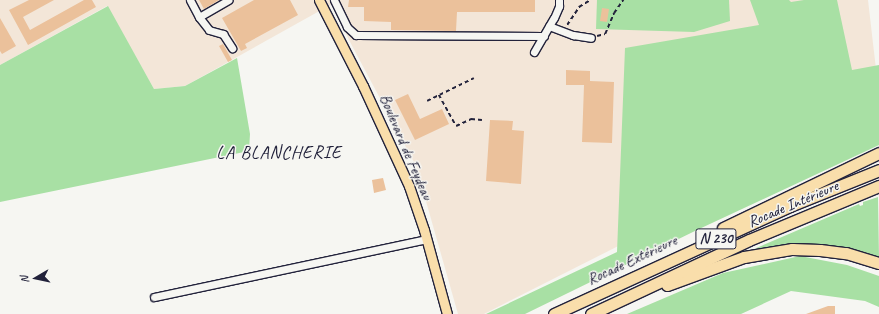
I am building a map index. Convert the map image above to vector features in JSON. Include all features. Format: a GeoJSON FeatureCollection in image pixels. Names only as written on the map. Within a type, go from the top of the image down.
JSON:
{"type":"FeatureCollection","features":[{"type":"Feature","properties":{"kind":"highway"},"geometry":{"type":"LineString","coordinates":[[676,257],[741,218],[879,153]]}},
{"type":"Feature","properties":{"kind":"highway","name":"Rocade Extérieure"},"geometry":{"type":"LineString","coordinates":[[554,314],[797,202],[879,170]]}},
{"type":"Feature","properties":{"kind":"highway","name":"Rocade Intérieure"},"geometry":{"type":"LineString","coordinates":[[590,314],[749,240],[879,186]]}},
{"type":"Feature","properties":{"kind":"highway"},"geometry":{"type":"LineString","coordinates":[[617,302],[726,262],[765,252],[820,250],[846,253],[879,263]]}},
{"type":"Feature","properties":{"kind":"main road","name":"Boulevard de Feydeau"},"geometry":{"type":"LineString","coordinates":[[318,0],[388,136],[409,186],[426,239],[447,314]]}},
{"type":"Feature","properties":{"kind":"street"},"geometry":{"type":"LineString","coordinates":[[190,0],[199,17],[209,30],[223,34],[232,48]]}},
{"type":"Feature","properties":{"kind":"street"},"geometry":{"type":"LineString","coordinates":[[199,17],[229,0]]}},
{"type":"Feature","properties":{"kind":"street"},"geometry":{"type":"LineString","coordinates":[[334,0],[349,31],[356,35],[544,36]]}},
{"type":"Feature","properties":{"kind":"street"},"geometry":{"type":"LineString","coordinates":[[534,52],[550,26],[559,6],[559,0]]}},
{"type":"Feature","properties":{"kind":"street"},"geometry":{"type":"LineString","coordinates":[[550,26],[565,32],[591,38]]}},
{"type":"Feature","properties":{"kind":"street"},"geometry":{"type":"LineString","coordinates":[[154,297],[426,239]]}},
{"type":"Feature","properties":{"kind":"path"},"geometry":{"type":"LineString","coordinates":[[565,32],[568,24],[579,8],[590,0]]}},
{"type":"Feature","properties":{"kind":"path"},"geometry":{"type":"LineString","coordinates":[[591,38],[605,34],[608,24],[623,0]]}},
{"type":"Feature","properties":{"kind":"path"},"geometry":{"type":"LineString","coordinates":[[427,101],[474,78]]}},
{"type":"Feature","properties":{"kind":"path"},"geometry":{"type":"LineString","coordinates":[[439,95],[456,126],[470,118],[482,120]]}},
{"type":"Feature","properties":{"kind":"shaded area"},"geometry":{"type":"Polygon","coordinates":[[[0,0],[868,0],[879,95],[879,114],[484,314],[458,314],[416,166],[349,40],[332,4],[185,86],[154,89],[107,6],[0,65],[0,0]]]}},
{"type":"Feature","properties":{"kind":"green space"},"geometry":{"type":"Polygon","coordinates":[[[597,0],[729,0],[730,21],[694,32],[596,29],[597,0]]]}},
{"type":"Feature","properties":{"kind":"green space"},"geometry":{"type":"Polygon","coordinates":[[[750,0],[789,0],[791,2],[804,0],[837,0],[852,70],[879,65],[879,145],[697,230],[525,314],[486,314],[617,252],[625,48],[759,25],[750,0]]]}},
{"type":"Feature","properties":{"kind":"green space"},"geometry":{"type":"Polygon","coordinates":[[[108,6],[154,89],[185,86],[237,58],[250,134],[249,151],[0,202],[0,65],[108,6]]]}},
{"type":"Feature","properties":{"kind":"green space"},"geometry":{"type":"Polygon","coordinates":[[[878,197],[879,258],[794,244],[754,249],[859,204],[860,206],[863,205],[863,202],[878,197]]]}},
{"type":"Feature","properties":{"kind":"green space"},"geometry":{"type":"Polygon","coordinates":[[[800,256],[847,265],[879,276],[879,307],[865,301],[791,291],[741,314],[627,314],[723,273],[800,256]]]}},
{"type":"Feature","properties":{"kind":"building"},"geometry":{"type":"Polygon","coordinates":[[[29,0],[54,0],[23,17],[30,30],[84,0],[92,0],[96,7],[28,45],[9,10],[29,0]]]}},
{"type":"Feature","properties":{"kind":"building"},"geometry":{"type":"Polygon","coordinates":[[[199,0],[219,0],[204,9],[199,0]]]}},
{"type":"Feature","properties":{"kind":"building"},"geometry":{"type":"Polygon","coordinates":[[[254,0],[290,0],[298,15],[245,44],[247,48],[241,51],[222,18],[254,0]]]}},
{"type":"Feature","properties":{"kind":"building"},"geometry":{"type":"Polygon","coordinates":[[[349,0],[535,0],[535,12],[457,12],[456,31],[391,30],[391,22],[364,21],[364,7],[348,7],[349,0]]]}},
{"type":"Feature","properties":{"kind":"building"},"geometry":{"type":"Polygon","coordinates":[[[602,8],[609,9],[607,22],[600,21],[602,8]]]}},
{"type":"Feature","properties":{"kind":"building"},"geometry":{"type":"Polygon","coordinates":[[[0,18],[16,46],[2,54],[0,51],[0,18]]]}},
{"type":"Feature","properties":{"kind":"building"},"geometry":{"type":"Polygon","coordinates":[[[223,44],[232,60],[228,62],[219,46],[223,44]]]}},
{"type":"Feature","properties":{"kind":"building"},"geometry":{"type":"Polygon","coordinates":[[[566,70],[590,71],[590,81],[614,82],[612,143],[582,142],[584,85],[566,85],[566,70]]]}},
{"type":"Feature","properties":{"kind":"building"},"geometry":{"type":"Polygon","coordinates":[[[408,94],[420,119],[442,109],[449,124],[415,140],[395,100],[408,94]]]}},
{"type":"Feature","properties":{"kind":"building"},"geometry":{"type":"Polygon","coordinates":[[[490,120],[513,121],[512,130],[524,131],[521,184],[486,181],[490,120]]]}},
{"type":"Feature","properties":{"kind":"building"},"geometry":{"type":"Polygon","coordinates":[[[383,178],[386,190],[374,193],[372,180],[383,178]]]}},
{"type":"Feature","properties":{"kind":"building"},"geometry":{"type":"Polygon","coordinates":[[[828,306],[835,306],[835,314],[806,314],[828,306]]]}},
{"type":"Feature","properties":{"kind":"district","name":"LA BLANCHERIE"},"geometry":{"type":"Point","coordinates":[279,152]}}]}
